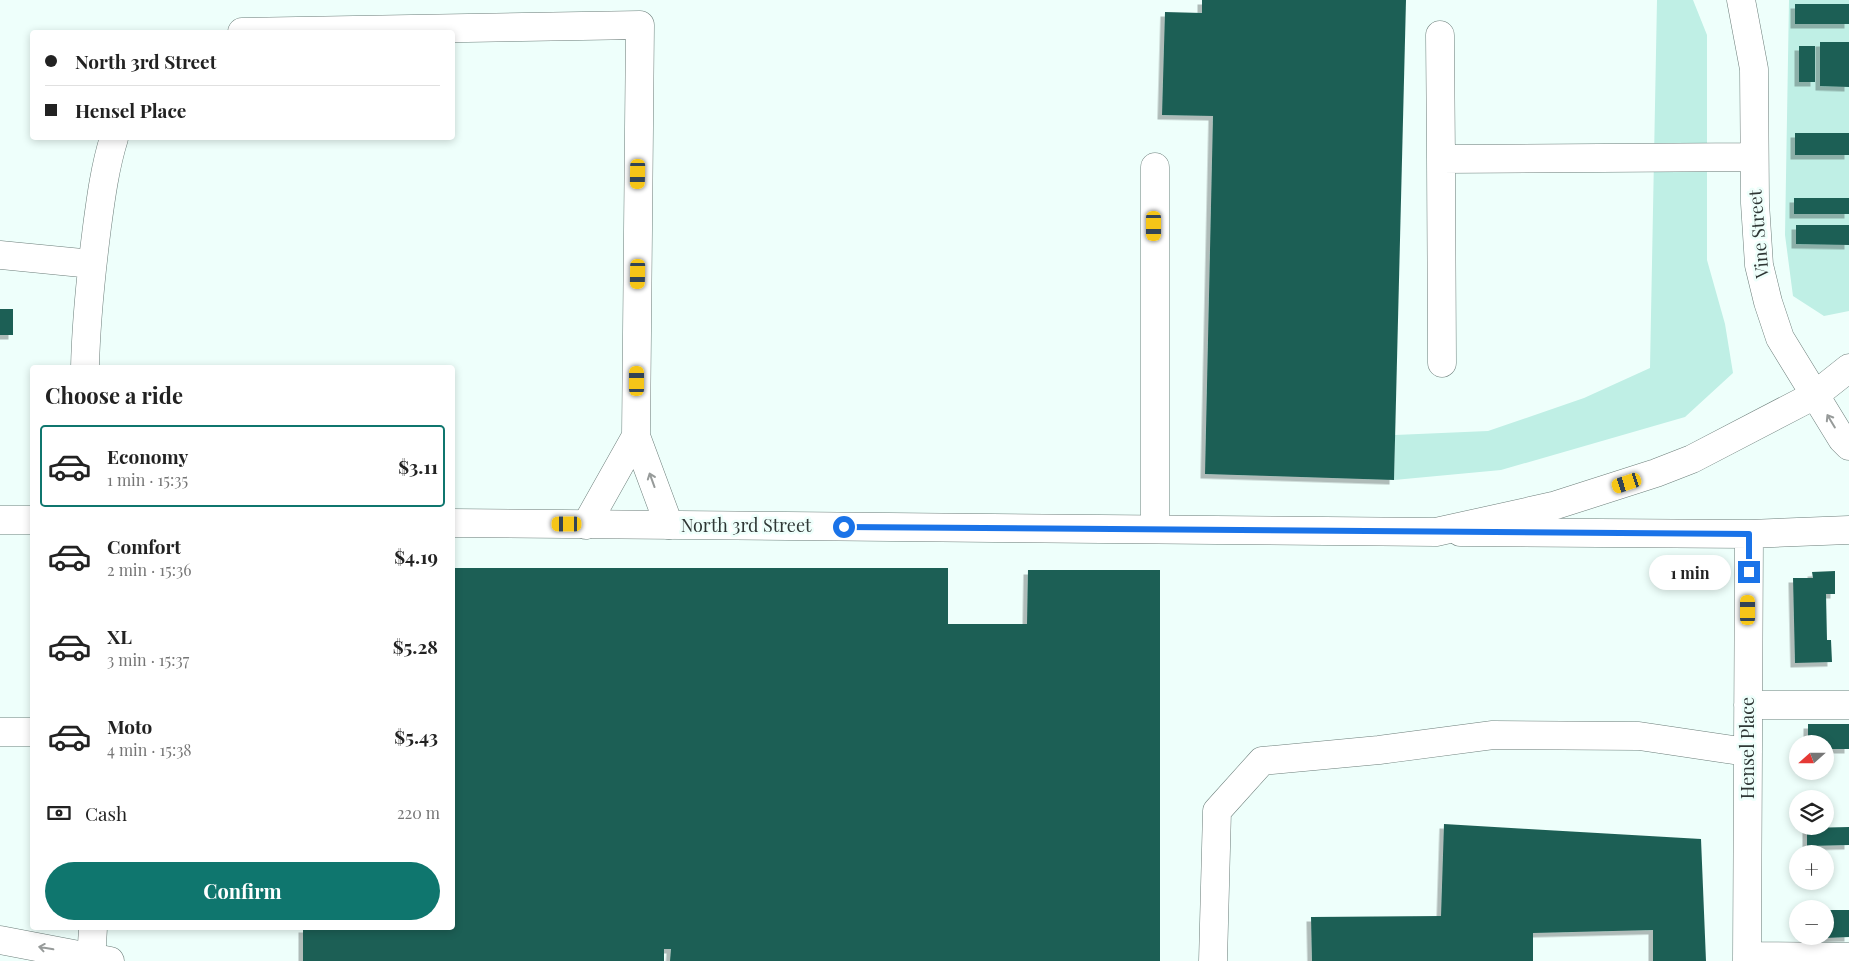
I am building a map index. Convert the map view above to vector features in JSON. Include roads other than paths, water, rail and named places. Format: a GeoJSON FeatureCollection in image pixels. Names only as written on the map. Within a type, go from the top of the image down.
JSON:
{"type":"FeatureCollection","features":[{"type":"Feature","properties":{"kind":"main road","name":"Vine Street"},"geometry":{"type":"LineString","coordinates":[[1741,0],[1754,69],[1755,203],[1759,266],[1765,293],[1780,338],[1842,439],[1849,446]]}},
{"type":"Feature","properties":{"kind":"main road"},"geometry":{"type":"LineString","coordinates":[[356,30],[640,25],[636,436],[669,526]]}},
{"type":"Feature","properties":{"kind":"main road"},"geometry":{"type":"LineString","coordinates":[[1440,35],[1442,362]]}},
{"type":"Feature","properties":{"kind":"main road"},"geometry":{"type":"LineString","coordinates":[[85,365],[86,323],[92,264],[106,165],[113,140]]}},
{"type":"Feature","properties":{"kind":"main road"},"geometry":{"type":"LineString","coordinates":[[1441,159],[1754,157]]}},
{"type":"Feature","properties":{"kind":"main road"},"geometry":{"type":"LineString","coordinates":[[1154,167],[1155,529]]}},
{"type":"Feature","properties":{"kind":"main road"},"geometry":{"type":"LineString","coordinates":[[0,255],[92,264]]}},
{"type":"Feature","properties":{"kind":"main road"},"geometry":{"type":"LineString","coordinates":[[1436,532],[1554,506],[1656,473],[1692,459],[1815,395],[1849,368]]}},
{"type":"Feature","properties":{"kind":"main road"},"geometry":{"type":"LineString","coordinates":[[586,525],[636,436]]}},
{"type":"Feature","properties":{"kind":"main road"},"geometry":{"type":"LineString","coordinates":[[0,520],[30,520]]}},
{"type":"Feature","properties":{"kind":"main road","name":"North 3rd Street"},"geometry":{"type":"LineString","coordinates":[[455,524],[1749,534],[1849,530]]}},
{"type":"Feature","properties":{"kind":"main road","name":"Hensel Place"},"geometry":{"type":"LineString","coordinates":[[1747,959],[1749,534]]}},
{"type":"Feature","properties":{"kind":"main road"},"geometry":{"type":"LineString","coordinates":[[1748,706],[1849,705]]}},
{"type":"Feature","properties":{"kind":"main road"},"geometry":{"type":"LineString","coordinates":[[0,732],[30,732]]}},
{"type":"Feature","properties":{"kind":"main road"},"geometry":{"type":"LineString","coordinates":[[1213,961],[1217,811],[1262,761],[1379,750],[1493,735],[1639,736],[1747,752]]}},
{"type":"Feature","properties":{"kind":"main road"},"geometry":{"type":"LineString","coordinates":[[0,940],[98,960],[93,930]]}},
{"type":"Feature","properties":{"kind":"main road"},"geometry":{"type":"LineString","coordinates":[[1747,959],[1849,957]]}}]}
